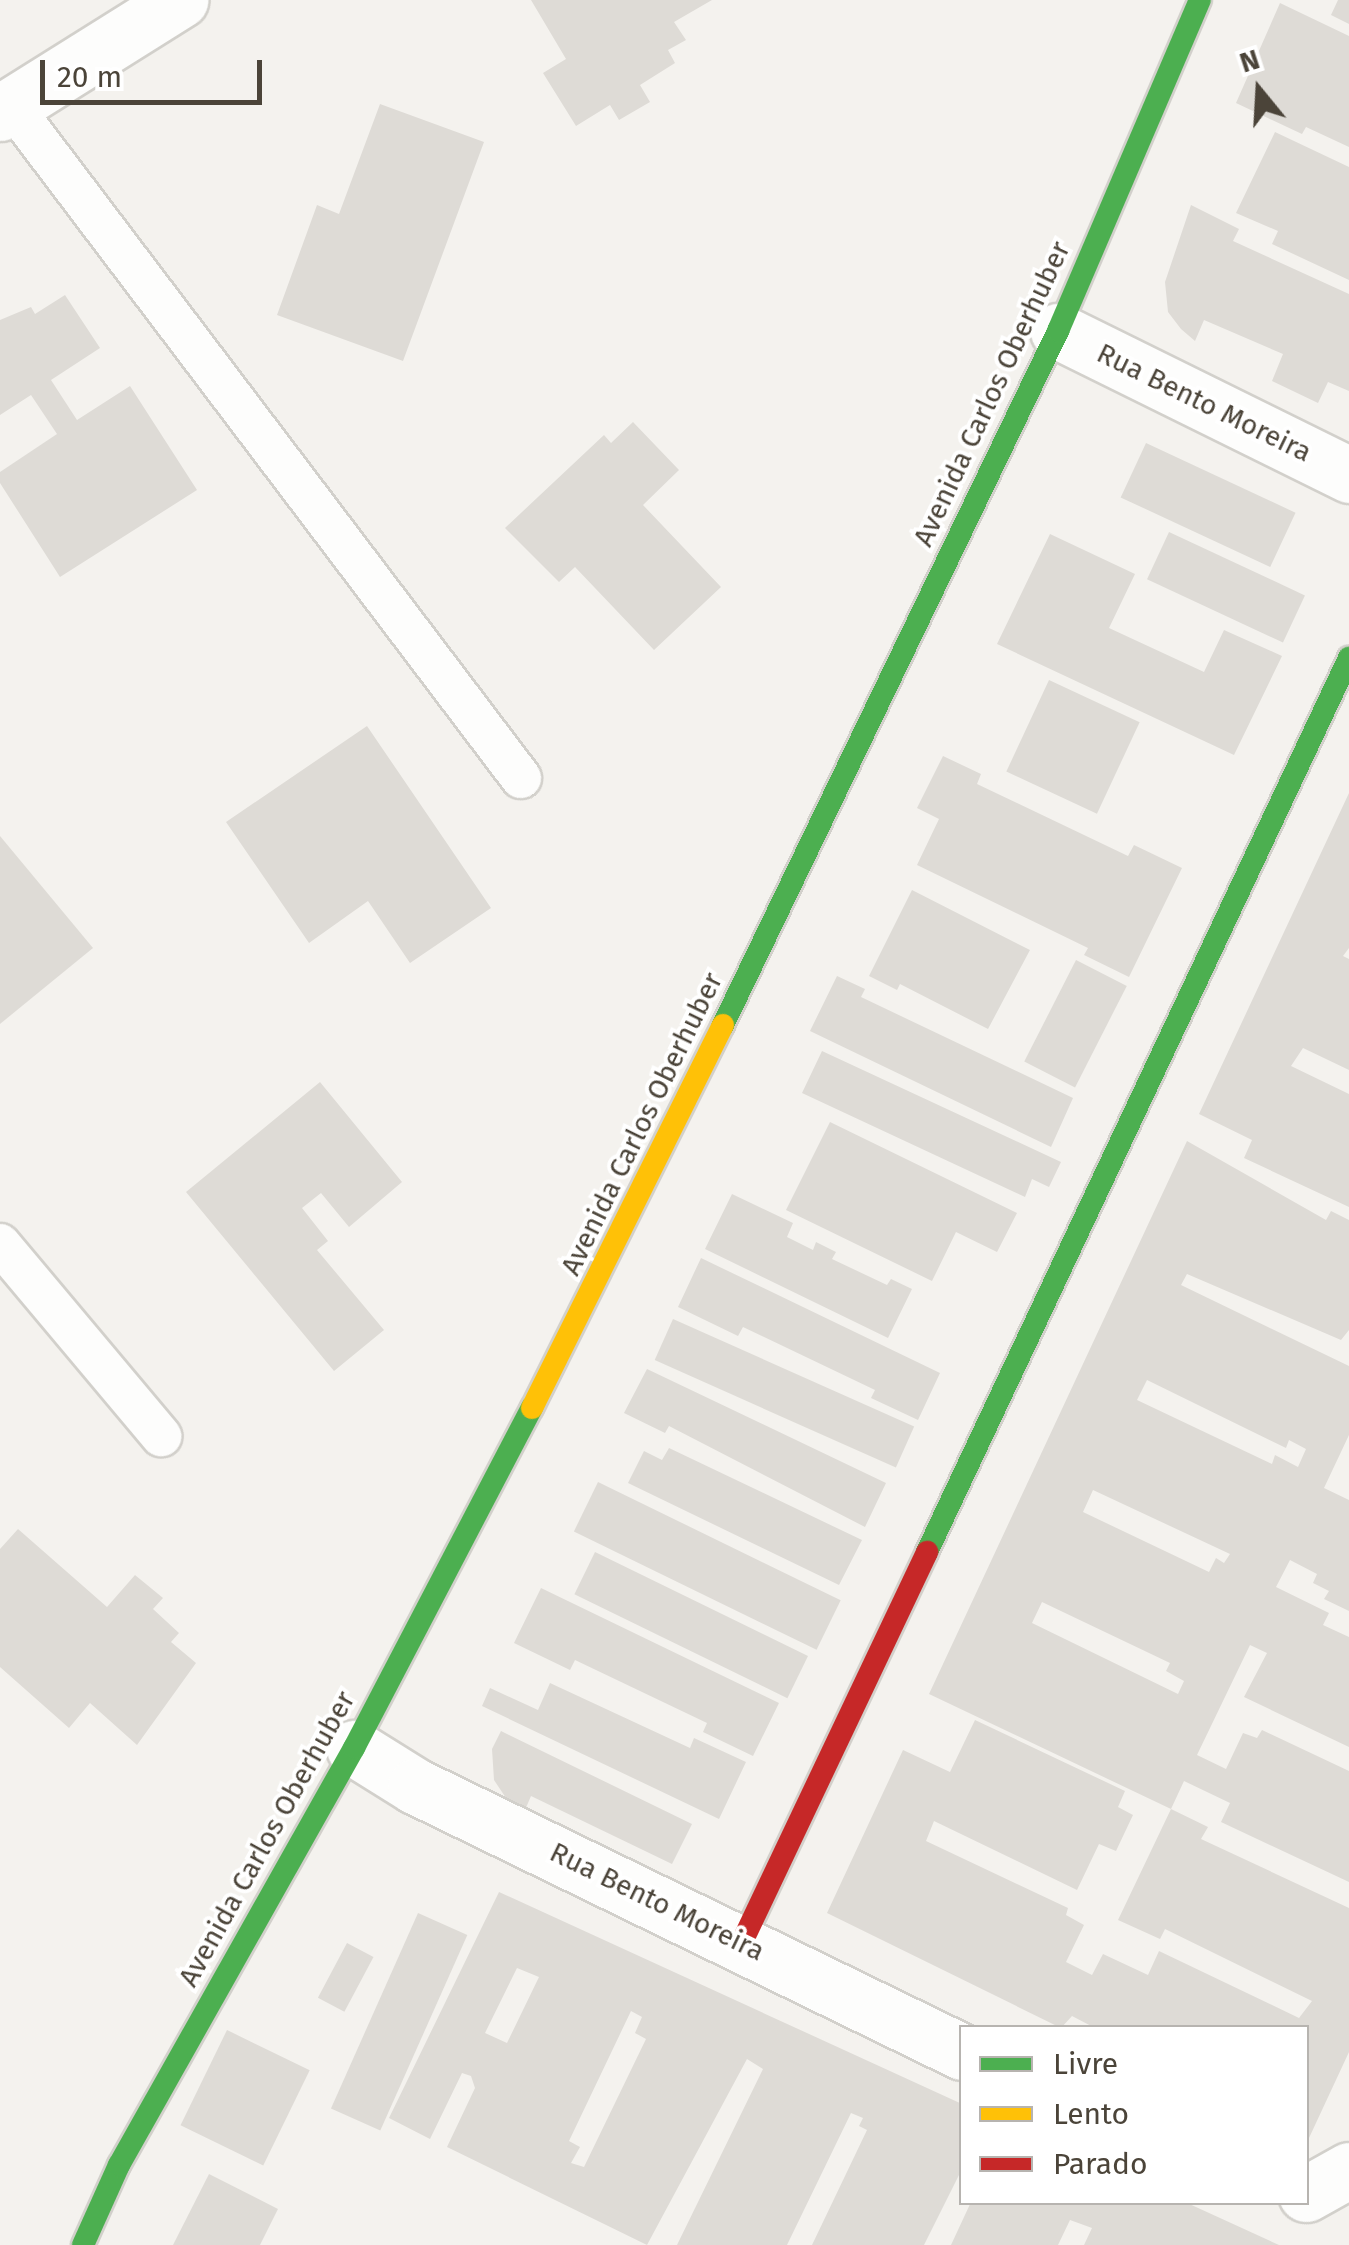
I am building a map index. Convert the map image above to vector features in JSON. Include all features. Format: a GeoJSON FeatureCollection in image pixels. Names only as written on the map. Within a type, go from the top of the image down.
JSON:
{"type":"FeatureCollection","features":[{"type":"Feature","properties":{"kind":"main road","name":"Avenida Carlos Oberhuber"},"geometry":{"type":"LineString","coordinates":[[83,2245],[119,2165],[354,1748],[482,1494],[570,1343],[1058,331],[1200,0]]}},
{"type":"Feature","properties":{"kind":"main road"},"geometry":{"type":"LineString","coordinates":[[742,1942],[1349,658]]}},
{"type":"Feature","properties":{"kind":"street"},"geometry":{"type":"LineString","coordinates":[[6,109],[180,0]]}},
{"type":"Feature","properties":{"kind":"street","name":"Rua Bento Moreira"},"geometry":{"type":"LineString","coordinates":[[1058,331],[1349,475]]}},
{"type":"Feature","properties":{"kind":"street","name":"Rua Bento Moreira"},"geometry":{"type":"LineString","coordinates":[[354,1748],[415,1786],[959,2050]]}},
{"type":"Feature","properties":{"kind":"street"},"geometry":{"type":"LineString","coordinates":[[1309,2192],[1349,2170]]}},
{"type":"Feature","properties":{"kind":"lane"},"geometry":{"type":"LineString","coordinates":[[6,109],[522,778]]}},
{"type":"Feature","properties":{"kind":"lane"},"geometry":{"type":"LineString","coordinates":[[0,1244],[161,1436]]}},
{"type":"Feature","properties":{"kind":"building"},"geometry":{"type":"Polygon","coordinates":[[[531,0],[712,0],[674,22],[686,40],[668,50],[675,63],[640,85],[650,102],[619,120],[610,105],[576,126],[543,73],[566,59],[531,0]]]}},
{"type":"Feature","properties":{"kind":"building"},"geometry":{"type":"Polygon","coordinates":[[[1338,0],[1349,0],[1349,24],[1331,15],[1338,0]]]}},
{"type":"Feature","properties":{"kind":"building"},"geometry":{"type":"Polygon","coordinates":[[[1280,3],[1349,36],[1349,147],[1306,127],[1302,134],[1236,103],[1280,3]]]}},
{"type":"Feature","properties":{"kind":"building"},"geometry":{"type":"Polygon","coordinates":[[[380,104],[484,142],[403,361],[277,315],[317,205],[339,214],[380,104]]]}},
{"type":"Feature","properties":{"kind":"building"},"geometry":{"type":"Polygon","coordinates":[[[1275,132],[1349,167],[1349,280],[1272,244],[1278,231],[1236,213],[1275,132]]]}},
{"type":"Feature","properties":{"kind":"building"},"geometry":{"type":"Polygon","coordinates":[[[1191,205],[1239,229],[1233,241],[1349,294],[1349,391],[1328,382],[1318,403],[1272,381],[1283,354],[1204,320],[1195,341],[1181,329],[1168,312],[1165,282],[1191,205]]]}},
{"type":"Feature","properties":{"kind":"building"},"geometry":{"type":"Polygon","coordinates":[[[65,295],[100,348],[51,380],[77,420],[130,386],[197,490],[60,577],[0,483],[0,472],[57,434],[31,395],[0,415],[0,320],[31,307],[35,314],[65,295]]]}},
{"type":"Feature","properties":{"kind":"building"},"geometry":{"type":"Polygon","coordinates":[[[633,422],[679,470],[643,505],[721,587],[654,650],[575,567],[559,582],[505,528],[604,435],[611,443],[633,422]]]}},
{"type":"Feature","properties":{"kind":"building"},"geometry":{"type":"Polygon","coordinates":[[[1146,443],[1296,513],[1270,567],[1121,497],[1146,443]]]}},
{"type":"Feature","properties":{"kind":"building"},"geometry":{"type":"Polygon","coordinates":[[[1169,532],[1305,595],[1283,643],[1147,579],[1169,532]]]}},
{"type":"Feature","properties":{"kind":"building"},"geometry":{"type":"Polygon","coordinates":[[[1050,534],[1135,574],[1109,628],[1204,672],[1224,630],[1282,656],[1234,755],[997,644],[1050,534]]]}},
{"type":"Feature","properties":{"kind":"building"},"geometry":{"type":"Polygon","coordinates":[[[1049,680],[1140,722],[1097,814],[1006,772],[1049,680]]]}},
{"type":"Feature","properties":{"kind":"building"},"geometry":{"type":"Polygon","coordinates":[[[367,726],[491,908],[410,963],[368,901],[309,943],[226,822],[367,726]]]}},
{"type":"Feature","properties":{"kind":"building"},"geometry":{"type":"Polygon","coordinates":[[[943,756],[981,774],[977,784],[1128,856],[1134,845],[1182,868],[1129,977],[1084,955],[1088,948],[917,865],[939,819],[917,808],[943,756]]]}},
{"type":"Feature","properties":{"kind":"building"},"geometry":{"type":"Polygon","coordinates":[[[1349,793],[1349,948],[1343,956],[1349,959],[1349,1070],[1303,1048],[1291,1066],[1349,1094],[1349,1207],[1244,1158],[1252,1140],[1199,1114],[1349,793]]]}},
{"type":"Feature","properties":{"kind":"building"},"geometry":{"type":"Polygon","coordinates":[[[0,836],[93,948],[0,1024],[0,836]]]}},
{"type":"Feature","properties":{"kind":"building"},"geometry":{"type":"Polygon","coordinates":[[[912,890],[1030,950],[988,1029],[900,984],[897,990],[869,976],[912,890]]]}},
{"type":"Feature","properties":{"kind":"building"},"geometry":{"type":"Polygon","coordinates":[[[1076,960],[1127,986],[1075,1087],[1024,1062],[1076,960]]]}},
{"type":"Feature","properties":{"kind":"building"},"geometry":{"type":"Polygon","coordinates":[[[837,976],[865,989],[861,997],[1073,1098],[1051,1147],[810,1031],[837,976]]]}},
{"type":"Feature","properties":{"kind":"building"},"geometry":{"type":"Polygon","coordinates":[[[822,1051],[1061,1162],[1049,1187],[1032,1179],[1025,1197],[802,1093],[822,1051]]]}},
{"type":"Feature","properties":{"kind":"building"},"geometry":{"type":"Polygon","coordinates":[[[320,1082],[402,1182],[349,1227],[321,1193],[302,1208],[328,1241],[317,1250],[384,1330],[334,1371],[186,1192],[320,1082]]]}},
{"type":"Feature","properties":{"kind":"building"},"geometry":{"type":"Polygon","coordinates":[[[830,1122],[1017,1213],[997,1252],[956,1232],[932,1281],[786,1210],[830,1122]]]}},
{"type":"Feature","properties":{"kind":"building"},"geometry":{"type":"Polygon","coordinates":[[[1187,1141],[1326,1220],[1331,1211],[1349,1220],[1349,1330],[1341,1340],[1187,1274],[1181,1285],[1349,1366],[1349,1435],[1324,1488],[1349,1500],[1349,1611],[1324,1599],[1329,1591],[1313,1583],[1317,1574],[1290,1560],[1276,1587],[1329,1613],[1323,1625],[1349,1637],[1349,1747],[1244,1697],[1267,1653],[1250,1645],[1197,1755],[1226,1769],[1243,1733],[1257,1738],[1262,1730],[1349,1771],[1349,1882],[1221,1822],[1230,1803],[1184,1781],[1171,1809],[929,1694],[1187,1141]],[[1147,1380],[1137,1400],[1272,1464],[1275,1455],[1298,1467],[1306,1449],[1289,1440],[1286,1448],[1147,1380]],[[1093,1490],[1083,1512],[1209,1572],[1216,1558],[1224,1563],[1230,1554],[1093,1490]],[[1042,1602],[1032,1623],[1178,1694],[1184,1681],[1166,1671],[1170,1663],[1042,1602]]]}},
{"type":"Feature","properties":{"kind":"building"},"geometry":{"type":"Polygon","coordinates":[[[732,1194],[793,1223],[787,1237],[813,1250],[816,1242],[836,1252],[832,1259],[887,1285],[891,1279],[912,1289],[888,1338],[705,1249],[732,1194]]]}},
{"type":"Feature","properties":{"kind":"building"},"geometry":{"type":"Polygon","coordinates":[[[701,1258],[940,1373],[918,1420],[871,1398],[875,1390],[743,1327],[738,1336],[678,1307],[701,1258]]]}},
{"type":"Feature","properties":{"kind":"building"},"geometry":{"type":"Polygon","coordinates":[[[673,1319],[914,1426],[896,1467],[655,1360],[673,1319]]]}},
{"type":"Feature","properties":{"kind":"building"},"geometry":{"type":"Polygon","coordinates":[[[647,1369],[886,1483],[865,1527],[669,1426],[665,1433],[624,1413],[647,1369]]]}},
{"type":"Feature","properties":{"kind":"building"},"geometry":{"type":"Polygon","coordinates":[[[669,1448],[862,1540],[839,1585],[628,1483],[644,1451],[662,1460],[669,1448]]]}},
{"type":"Feature","properties":{"kind":"building"},"geometry":{"type":"Polygon","coordinates":[[[598,1482],[841,1600],[817,1650],[574,1531],[598,1482]]]}},
{"type":"Feature","properties":{"kind":"building"},"geometry":{"type":"Polygon","coordinates":[[[18,1529],[107,1607],[135,1575],[163,1598],[153,1609],[179,1633],[171,1642],[196,1663],[137,1745],[90,1703],[69,1728],[0,1667],[0,1549],[18,1529]]]}},
{"type":"Feature","properties":{"kind":"building"},"geometry":{"type":"Polygon","coordinates":[[[595,1552],[808,1656],[787,1698],[574,1594],[595,1552]]]}},
{"type":"Feature","properties":{"kind":"building"},"geometry":{"type":"Polygon","coordinates":[[[541,1588],[779,1703],[753,1756],[703,1732],[707,1723],[575,1660],[570,1670],[514,1643],[541,1588]]]}},
{"type":"Feature","properties":{"kind":"building"},"geometry":{"type":"Polygon","coordinates":[[[550,1683],[690,1748],[694,1738],[746,1762],[719,1819],[482,1706],[490,1688],[538,1710],[550,1683]]]}},
{"type":"Feature","properties":{"kind":"building"},"geometry":{"type":"Polygon","coordinates":[[[975,1720],[1125,1791],[1118,1807],[1133,1815],[1116,1851],[1099,1844],[1077,1890],[934,1821],[926,1841],[1068,1908],[1066,1915],[1084,1925],[1066,1962],[1092,1975],[1103,1954],[1148,1975],[1159,1951],[1299,2018],[1312,2001],[1165,1929],[1160,1939],[1118,1920],[1171,1809],[1208,1827],[1201,1839],[1349,1908],[1349,2052],[1309,2138],[1309,2025],[1089,2025],[1072,2016],[1064,2025],[1055,2025],[827,1913],[903,1750],[950,1772],[975,1720]]]}},
{"type":"Feature","properties":{"kind":"building"},"geometry":{"type":"Polygon","coordinates":[[[501,1731],[692,1824],[672,1864],[531,1796],[525,1810],[508,1801],[494,1780],[492,1749],[501,1731]]]}},
{"type":"Feature","properties":{"kind":"building"},"geometry":{"type":"Polygon","coordinates":[[[499,1892],[959,2103],[959,2175],[924,2245],[812,2245],[867,2130],[859,2126],[863,2118],[851,2113],[787,2245],[677,2245],[763,2069],[747,2059],[647,2245],[447,2147],[475,2088],[471,2076],[462,2073],[430,2139],[389,2118],[499,1892]],[[517,1968],[485,2033],[507,2043],[539,1977],[517,1968]],[[631,2011],[569,2141],[580,2147],[571,2163],[584,2167],[646,2039],[635,2033],[642,2017],[631,2011]]]}},
{"type":"Feature","properties":{"kind":"building"},"geometry":{"type":"Polygon","coordinates":[[[418,1913],[467,1935],[380,2130],[331,2108],[418,1913]]]}},
{"type":"Feature","properties":{"kind":"building"},"geometry":{"type":"Polygon","coordinates":[[[347,1943],[373,1957],[344,2012],[318,1998],[347,1943]]]}},
{"type":"Feature","properties":{"kind":"building"},"geometry":{"type":"Polygon","coordinates":[[[227,2030],[310,2070],[263,2166],[181,2125],[227,2030]]]}},
{"type":"Feature","properties":{"kind":"building"},"geometry":{"type":"Polygon","coordinates":[[[209,2174],[278,2209],[260,2245],[173,2245],[209,2174]]]}},
{"type":"Feature","properties":{"kind":"building"},"geometry":{"type":"Polygon","coordinates":[[[970,2205],[1192,2205],[1279,2245],[1084,2245],[1092,2228],[1070,2220],[1058,2245],[951,2245],[970,2205]]]}},
{"type":"Feature","properties":{"kind":"traffic: fast"},"geometry":{"type":"LineString","coordinates":[[723,1025],[1058,331],[1200,0]]}},
{"type":"Feature","properties":{"kind":"traffic: fast"},"geometry":{"type":"LineString","coordinates":[[927,1552],[1349,658]]}},
{"type":"Feature","properties":{"kind":"traffic: fast"},"geometry":{"type":"LineString","coordinates":[[83,2245],[119,2165],[354,1748],[532,1408]]}},
{"type":"Feature","properties":{"kind":"traffic: slow"},"geometry":{"type":"LineString","coordinates":[[532,1408],[723,1025]]}},
{"type":"Feature","properties":{"kind":"traffic: jam"},"geometry":{"type":"LineString","coordinates":[[742,1942],[927,1552]]}}]}
